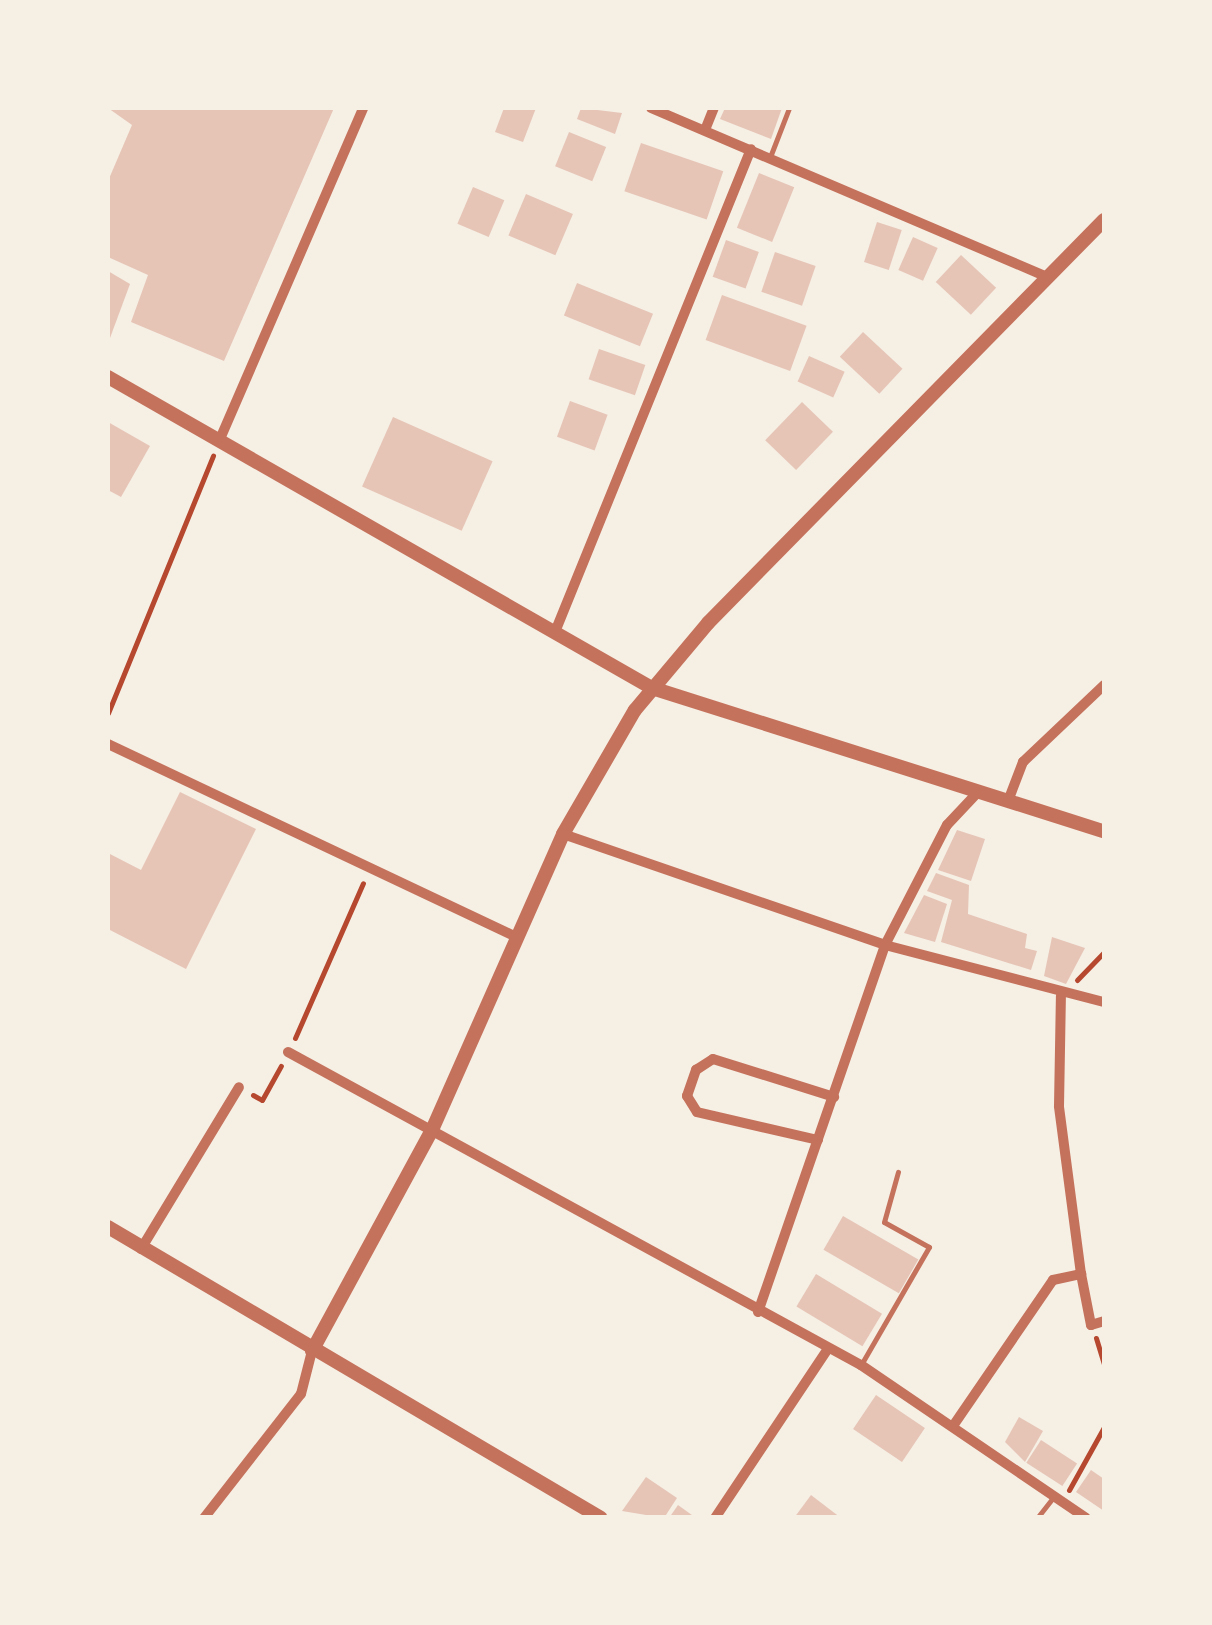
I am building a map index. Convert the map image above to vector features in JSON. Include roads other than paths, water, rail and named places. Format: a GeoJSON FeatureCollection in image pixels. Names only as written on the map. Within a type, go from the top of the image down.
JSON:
{"type":"FeatureCollection","features":[{"type":"Feature","properties":{"kind":"street"},"geometry":{"type":"LineString","coordinates":[[220,440],[363,108]]}},
{"type":"Feature","properties":{"kind":"street"},"geometry":{"type":"LineString","coordinates":[[651,108],[1047,277]]}},
{"type":"Feature","properties":{"kind":"street"},"geometry":{"type":"LineString","coordinates":[[706,130],[714,108]]}},
{"type":"Feature","properties":{"kind":"street"},"geometry":{"type":"LineString","coordinates":[[555,632],[751,149]]}},
{"type":"Feature","properties":{"kind":"street"},"geometry":{"type":"LineString","coordinates":[[204,1518],[301,1394],[312,1351],[432,1130],[520,939],[563,834],[652,688],[1104,220]]}},
{"type":"Feature","properties":{"kind":"street"},"geometry":{"type":"LineString","coordinates":[[108,377],[652,688],[1104,831]]}},
{"type":"Feature","properties":{"kind":"street"},"geometry":{"type":"LineString","coordinates":[[1008,800],[1023,762],[1104,686]]}},
{"type":"Feature","properties":{"kind":"street"},"geometry":{"type":"LineString","coordinates":[[108,744],[520,939]]}},
{"type":"Feature","properties":{"kind":"street"},"geometry":{"type":"LineString","coordinates":[[758,1312],[885,944],[947,825],[979,791]]}},
{"type":"Feature","properties":{"kind":"street"},"geometry":{"type":"LineString","coordinates":[[563,834],[885,944],[1061,996],[1104,1002]]}},
{"type":"Feature","properties":{"kind":"street"},"geometry":{"type":"LineString","coordinates":[[1061,996],[1059,1106],[1080,1274],[1092,1325],[1104,1321]]}},
{"type":"Feature","properties":{"kind":"street"},"geometry":{"type":"LineString","coordinates":[[288,1052],[861,1366],[1086,1518]]}},
{"type":"Feature","properties":{"kind":"street"},"geometry":{"type":"LineString","coordinates":[[818,1140],[697,1112],[692,1083],[701,1060],[713,1059],[834,1097]]}},
{"type":"Feature","properties":{"kind":"street"},"geometry":{"type":"LineString","coordinates":[[141,1249],[239,1087]]}},
{"type":"Feature","properties":{"kind":"street"},"geometry":{"type":"LineString","coordinates":[[108,1227],[312,1351],[601,1518]]}},
{"type":"Feature","properties":{"kind":"street"},"geometry":{"type":"LineString","coordinates":[[953,1426],[1053,1280],[1080,1274]]}},
{"type":"Feature","properties":{"kind":"street"},"geometry":{"type":"LineString","coordinates":[[715,1518],[827,1350]]}},
{"type":"Feature","properties":{"kind":"lane"},"geometry":{"type":"LineString","coordinates":[[770,158],[789,108]]}},
{"type":"Feature","properties":{"kind":"lane"},"geometry":{"type":"LineString","coordinates":[[861,1366],[929,1247],[884,1222],[898,1172]]}},
{"type":"Feature","properties":{"kind":"lane"},"geometry":{"type":"LineString","coordinates":[[1038,1518],[1058,1498]]}}]}
